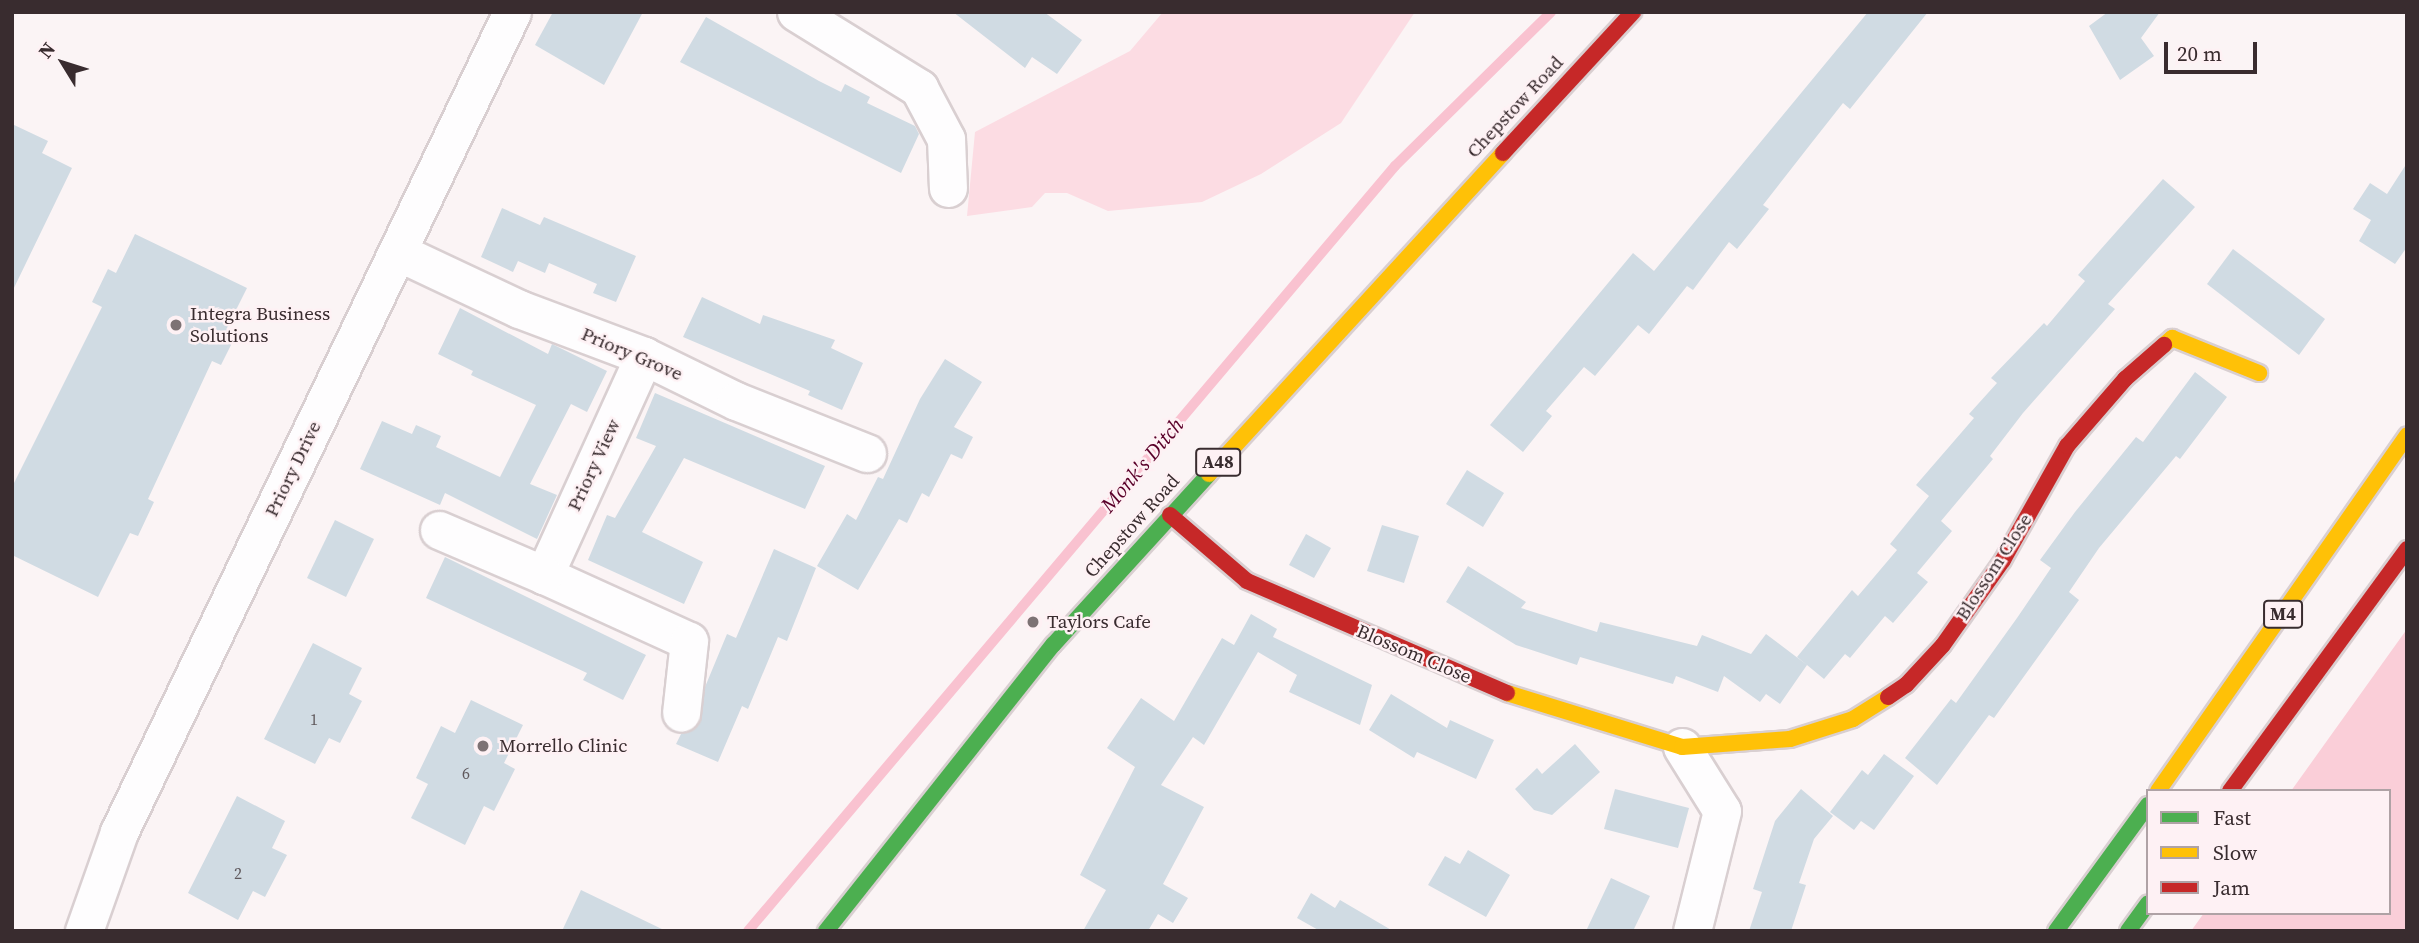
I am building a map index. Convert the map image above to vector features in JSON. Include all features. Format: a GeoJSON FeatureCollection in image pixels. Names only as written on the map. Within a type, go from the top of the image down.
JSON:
{"type":"FeatureCollection","features":[{"type":"Feature","properties":{"kind":"main road","name":"Chepstow Road"},"geometry":{"type":"LineString","coordinates":[[826,931],[1054,645],[1170,515],[1633,12]]}},
{"type":"Feature","properties":{"kind":"main road","name":"Blossom Close"},"geometry":{"type":"LineString","coordinates":[[1170,515],[1247,581],[1309,610],[1531,703],[1682,747],[1790,739],[1853,719],[1906,685],[1943,645],[2003,559],[2067,446],[2125,379],[2172,338],[2259,373]]}},
{"type":"Feature","properties":{"kind":"main road","name":"M4"},"geometry":{"type":"LineString","coordinates":[[2159,789],[2407,436]]}},
{"type":"Feature","properties":{"kind":"main road"},"geometry":{"type":"LineString","coordinates":[[2231,789],[2407,549]]}},
{"type":"Feature","properties":{"kind":"main road"},"geometry":{"type":"LineString","coordinates":[[2056,931],[2146,808]]}},
{"type":"Feature","properties":{"kind":"main road"},"geometry":{"type":"LineString","coordinates":[[2128,931],[2146,906]]}},
{"type":"Feature","properties":{"kind":"street","name":"Priory Drive"},"geometry":{"type":"LineString","coordinates":[[84,931],[120,832],[512,12]]}},
{"type":"Feature","properties":{"kind":"street"},"geometry":{"type":"LineString","coordinates":[[796,12],[919,88],[946,139],[948,188]]}},
{"type":"Feature","properties":{"kind":"street","name":"Priory Grove"},"geometry":{"type":"LineString","coordinates":[[398,253],[519,309],[644,356],[736,401],[867,453]]}},
{"type":"Feature","properties":{"kind":"street","name":"Priory View"},"geometry":{"type":"LineString","coordinates":[[544,575],[644,356]]}},
{"type":"Feature","properties":{"kind":"street"},"geometry":{"type":"LineString","coordinates":[[439,530],[689,641],[681,713]]}},
{"type":"Feature","properties":{"kind":"street"},"geometry":{"type":"LineString","coordinates":[[1682,747],[1723,811],[1692,931]]}},
{"type":"Feature","properties":{"kind":"shaded area"},"geometry":{"type":"Polygon","coordinates":[[[1163,12],[1415,12],[1341,123],[1261,174],[1202,202],[1108,211],[1067,193],[1045,193],[1032,207],[967,216],[975,132],[1130,51],[1163,12]]]}},
{"type":"Feature","properties":{"kind":"shaded area"},"geometry":{"type":"Polygon","coordinates":[[[2407,629],[2407,931],[2191,931],[2203,915],[2391,915],[2391,789],[2292,789],[2407,629]]]}},
{"type":"Feature","properties":{"kind":"building"},"geometry":{"type":"Polygon","coordinates":[[[553,12],[643,12],[604,85],[535,45],[553,12]]]}},
{"type":"Feature","properties":{"kind":"building"},"geometry":{"type":"Polygon","coordinates":[[[953,12],[1044,12],[1082,40],[1057,74],[1032,57],[1025,68],[953,12]]]}},
{"type":"Feature","properties":{"kind":"building"},"geometry":{"type":"Polygon","coordinates":[[[1868,12],[1928,12],[1850,109],[1843,103],[1763,205],[1769,209],[1737,249],[1729,242],[1693,290],[1687,286],[1649,334],[1638,325],[1595,376],[1584,367],[1546,411],[1552,416],[1523,452],[1490,425],[1633,253],[1654,271],[1868,12]]]}},
{"type":"Feature","properties":{"kind":"building"},"geometry":{"type":"Polygon","coordinates":[[[2108,12],[2160,12],[2141,38],[2154,56],[2120,80],[2089,26],[2108,12]]]}},
{"type":"Feature","properties":{"kind":"building"},"geometry":{"type":"Polygon","coordinates":[[[706,17],[841,92],[845,84],[870,97],[867,103],[915,126],[919,134],[901,173],[680,62],[706,17]]]}},
{"type":"Feature","properties":{"kind":"building"},"geometry":{"type":"Polygon","coordinates":[[[12,124],[48,141],[42,153],[72,168],[12,292],[12,124]]]}},
{"type":"Feature","properties":{"kind":"building"},"geometry":{"type":"Polygon","coordinates":[[[2407,163],[2407,247],[2395,264],[2359,241],[2371,220],[2353,209],[2370,183],[2387,194],[2407,163]]]}},
{"type":"Feature","properties":{"kind":"building"},"geometry":{"type":"Polygon","coordinates":[[[2163,179],[2195,207],[2108,304],[2115,309],[2023,413],[1990,456],[1993,459],[1941,521],[1952,531],[1917,573],[1928,582],[1893,623],[1885,616],[1850,658],[1845,654],[1824,679],[1797,657],[1852,590],[1858,596],[1897,550],[1890,544],[1929,496],[1916,485],[1974,418],[1969,414],[1997,383],[1991,378],[2044,323],[2047,326],[2085,281],[2078,275],[2163,179]]]}},
{"type":"Feature","properties":{"kind":"building"},"geometry":{"type":"Polygon","coordinates":[[[502,208],[540,225],[544,217],[636,256],[616,302],[593,293],[597,284],[549,263],[545,273],[518,261],[513,272],[481,257],[502,208]]]}},
{"type":"Feature","properties":{"kind":"building"},"geometry":{"type":"Polygon","coordinates":[[[135,234],[247,288],[227,328],[237,333],[221,365],[212,361],[148,499],[154,502],[138,536],[130,533],[98,597],[12,555],[12,487],[102,307],[92,302],[108,269],[116,273],[135,234]]]}},
{"type":"Feature","properties":{"kind":"building"},"geometry":{"type":"Polygon","coordinates":[[[2233,249],[2325,319],[2299,355],[2207,284],[2233,249]]]}},
{"type":"Feature","properties":{"kind":"building"},"geometry":{"type":"Polygon","coordinates":[[[702,297],[760,324],[763,315],[835,340],[831,348],[863,363],[842,410],[808,395],[810,391],[683,337],[702,297]]]}},
{"type":"Feature","properties":{"kind":"building"},"geometry":{"type":"Polygon","coordinates":[[[460,308],[548,354],[552,344],[607,371],[587,412],[571,404],[530,484],[557,495],[537,539],[445,493],[440,505],[360,469],[382,421],[412,434],[416,425],[441,436],[436,447],[500,477],[536,405],[471,375],[473,371],[438,354],[460,308]]]}},
{"type":"Feature","properties":{"kind":"building"},"geometry":{"type":"Polygon","coordinates":[[[945,359],[982,382],[954,427],[973,437],[962,459],[951,454],[929,497],[922,493],[907,523],[899,519],[858,590],[817,566],[847,514],[856,520],[878,477],[883,479],[920,399],[945,359]]]}},
{"type":"Feature","properties":{"kind":"building"},"geometry":{"type":"Polygon","coordinates":[[[2195,372],[2227,397],[2180,459],[2176,456],[2099,548],[2069,592],[2079,600],[1994,718],[1989,715],[1937,785],[1905,758],[1951,699],[1956,703],[2017,618],[2051,568],[2040,560],[2075,512],[2136,437],[2143,442],[2195,372]]]}},
{"type":"Feature","properties":{"kind":"building"},"geometry":{"type":"Polygon","coordinates":[[[655,393],[825,466],[805,509],[684,458],[642,532],[703,562],[684,604],[588,560],[607,515],[615,518],[656,446],[636,438],[655,393]]]}},
{"type":"Feature","properties":{"kind":"building"},"geometry":{"type":"Polygon","coordinates":[[[1467,470],[1504,493],[1483,527],[1446,504],[1467,470]]]}},
{"type":"Feature","properties":{"kind":"building"},"geometry":{"type":"Polygon","coordinates":[[[335,520],[374,539],[346,597],[307,578],[335,520]]]}},
{"type":"Feature","properties":{"kind":"building"},"geometry":{"type":"Polygon","coordinates":[[[1382,525],[1419,536],[1404,583],[1367,571],[1382,525]]]}},
{"type":"Feature","properties":{"kind":"building"},"geometry":{"type":"Polygon","coordinates":[[[1306,534],[1331,548],[1314,578],[1289,565],[1306,534]]]}},
{"type":"Feature","properties":{"kind":"building"},"geometry":{"type":"Polygon","coordinates":[[[774,549],[816,568],[787,641],[778,637],[748,709],[742,706],[718,762],[676,744],[681,734],[698,725],[705,687],[727,634],[736,638],[774,549]]]}},
{"type":"Feature","properties":{"kind":"building"},"geometry":{"type":"Polygon","coordinates":[[[445,557],[646,655],[623,700],[583,680],[587,673],[426,598],[445,557]]]}},
{"type":"Feature","properties":{"kind":"building"},"geometry":{"type":"Polygon","coordinates":[[[1468,566],[1526,602],[1521,608],[1597,632],[1600,622],[1697,646],[1702,635],[1751,654],[1766,634],[1807,665],[1780,704],[1766,694],[1760,702],[1724,676],[1718,692],[1676,676],[1673,684],[1580,657],[1577,665],[1516,645],[1446,602],[1468,566]]]}},
{"type":"Feature","properties":{"kind":"building"},"geometry":{"type":"Polygon","coordinates":[[[1251,614],[1277,629],[1273,637],[1372,685],[1360,725],[1289,692],[1297,675],[1258,652],[1204,745],[1193,737],[1161,785],[1204,807],[1163,884],[1188,898],[1173,923],[1158,914],[1148,931],[1083,931],[1106,890],[1080,875],[1135,767],[1107,748],[1141,698],[1174,721],[1222,638],[1234,645],[1251,614]]]}},
{"type":"Feature","properties":{"kind":"building"},"geometry":{"type":"Polygon","coordinates":[[[313,643],[362,668],[349,694],[362,701],[340,743],[329,738],[315,764],[264,739],[313,643]]]}},
{"type":"Feature","properties":{"kind":"building"},"geometry":{"type":"Polygon","coordinates":[[[1391,694],[1447,728],[1450,720],[1494,740],[1476,779],[1417,752],[1414,758],[1369,730],[1391,694]]]}},
{"type":"Feature","properties":{"kind":"building"},"geometry":{"type":"Polygon","coordinates":[[[471,700],[523,725],[504,763],[515,769],[494,811],[484,806],[465,845],[411,818],[428,784],[416,778],[441,726],[455,733],[471,700]]]}},
{"type":"Feature","properties":{"kind":"building"},"geometry":{"type":"Polygon","coordinates":[[[1575,744],[1600,772],[1552,815],[1534,810],[1515,789],[1537,768],[1542,774],[1575,744]]]}},
{"type":"Feature","properties":{"kind":"building"},"geometry":{"type":"Polygon","coordinates":[[[1884,754],[1914,776],[1874,830],[1861,821],[1854,830],[1830,812],[1862,770],[1868,775],[1884,754]]]}},
{"type":"Feature","properties":{"kind":"building"},"geometry":{"type":"Polygon","coordinates":[[[1615,789],[1689,808],[1678,848],[1604,829],[1615,789]]]}},
{"type":"Feature","properties":{"kind":"building"},"geometry":{"type":"Polygon","coordinates":[[[1801,789],[1833,816],[1814,839],[1799,883],[1806,885],[1791,931],[1749,931],[1762,892],[1753,889],[1775,821],[1801,789]]]}},
{"type":"Feature","properties":{"kind":"building"},"geometry":{"type":"Polygon","coordinates":[[[237,796],[285,821],[272,848],[287,855],[265,897],[253,891],[238,920],[188,893],[237,796]]]}},
{"type":"Feature","properties":{"kind":"building"},"geometry":{"type":"Polygon","coordinates":[[[1468,850],[1510,875],[1486,917],[1428,885],[1445,856],[1460,864],[1468,850]]]}},
{"type":"Feature","properties":{"kind":"building"},"geometry":{"type":"Polygon","coordinates":[[[1611,878],[1650,896],[1633,931],[1586,931],[1611,878]]]}},
{"type":"Feature","properties":{"kind":"building"},"geometry":{"type":"Polygon","coordinates":[[[581,890],[666,931],[562,931],[581,890]]]}},
{"type":"Feature","properties":{"kind":"building"},"geometry":{"type":"Polygon","coordinates":[[[1311,893],[1335,908],[1340,900],[1393,931],[1320,931],[1297,918],[1311,893]]]}},
{"type":"Feature","properties":{"kind":"waterway","name":"Monk's Ditch"},"geometry":{"type":"LineString","coordinates":[[748,931],[1395,166],[1551,12]]}},
{"type":"Feature","properties":{"kind":"traffic: fast"},"geometry":{"type":"LineString","coordinates":[[826,931],[1053,645],[1209,474]]}},
{"type":"Feature","properties":{"kind":"traffic: fast"},"geometry":{"type":"LineString","coordinates":[[2056,931],[2146,808]]}},
{"type":"Feature","properties":{"kind":"traffic: fast"},"geometry":{"type":"LineString","coordinates":[[2128,931],[2146,906]]}},
{"type":"Feature","properties":{"kind":"traffic: slow"},"geometry":{"type":"LineString","coordinates":[[1209,474],[1503,153]]}},
{"type":"Feature","properties":{"kind":"traffic: slow"},"geometry":{"type":"LineString","coordinates":[[2164,345],[2172,338],[2259,373]]}},
{"type":"Feature","properties":{"kind":"traffic: slow"},"geometry":{"type":"LineString","coordinates":[[2159,789],[2407,436]]}},
{"type":"Feature","properties":{"kind":"traffic: slow"},"geometry":{"type":"LineString","coordinates":[[1507,693],[1682,747],[1790,739],[1853,719],[1888,697]]}},
{"type":"Feature","properties":{"kind":"traffic: jam"},"geometry":{"type":"LineString","coordinates":[[1503,153],[1633,12]]}},
{"type":"Feature","properties":{"kind":"traffic: jam"},"geometry":{"type":"LineString","coordinates":[[1888,697],[1906,685],[1943,645],[2003,560],[2067,446],[2125,379],[2164,345]]}},
{"type":"Feature","properties":{"kind":"traffic: jam"},"geometry":{"type":"LineString","coordinates":[[1170,515],[1247,581],[1507,693]]}},
{"type":"Feature","properties":{"kind":"traffic: jam"},"geometry":{"type":"LineString","coordinates":[[2231,789],[2407,549]]}},
{"type":"Feature","properties":{"kind":"place","name":"Integra Business Solutions"},"geometry":{"type":"Point","coordinates":[176,325]}},
{"type":"Feature","properties":{"kind":"place","name":"Taylors Cafe"},"geometry":{"type":"Point","coordinates":[1033,622]}},
{"type":"Feature","properties":{"kind":"place","name":"Morrello Clinic"},"geometry":{"type":"Point","coordinates":[483,746]}}]}
